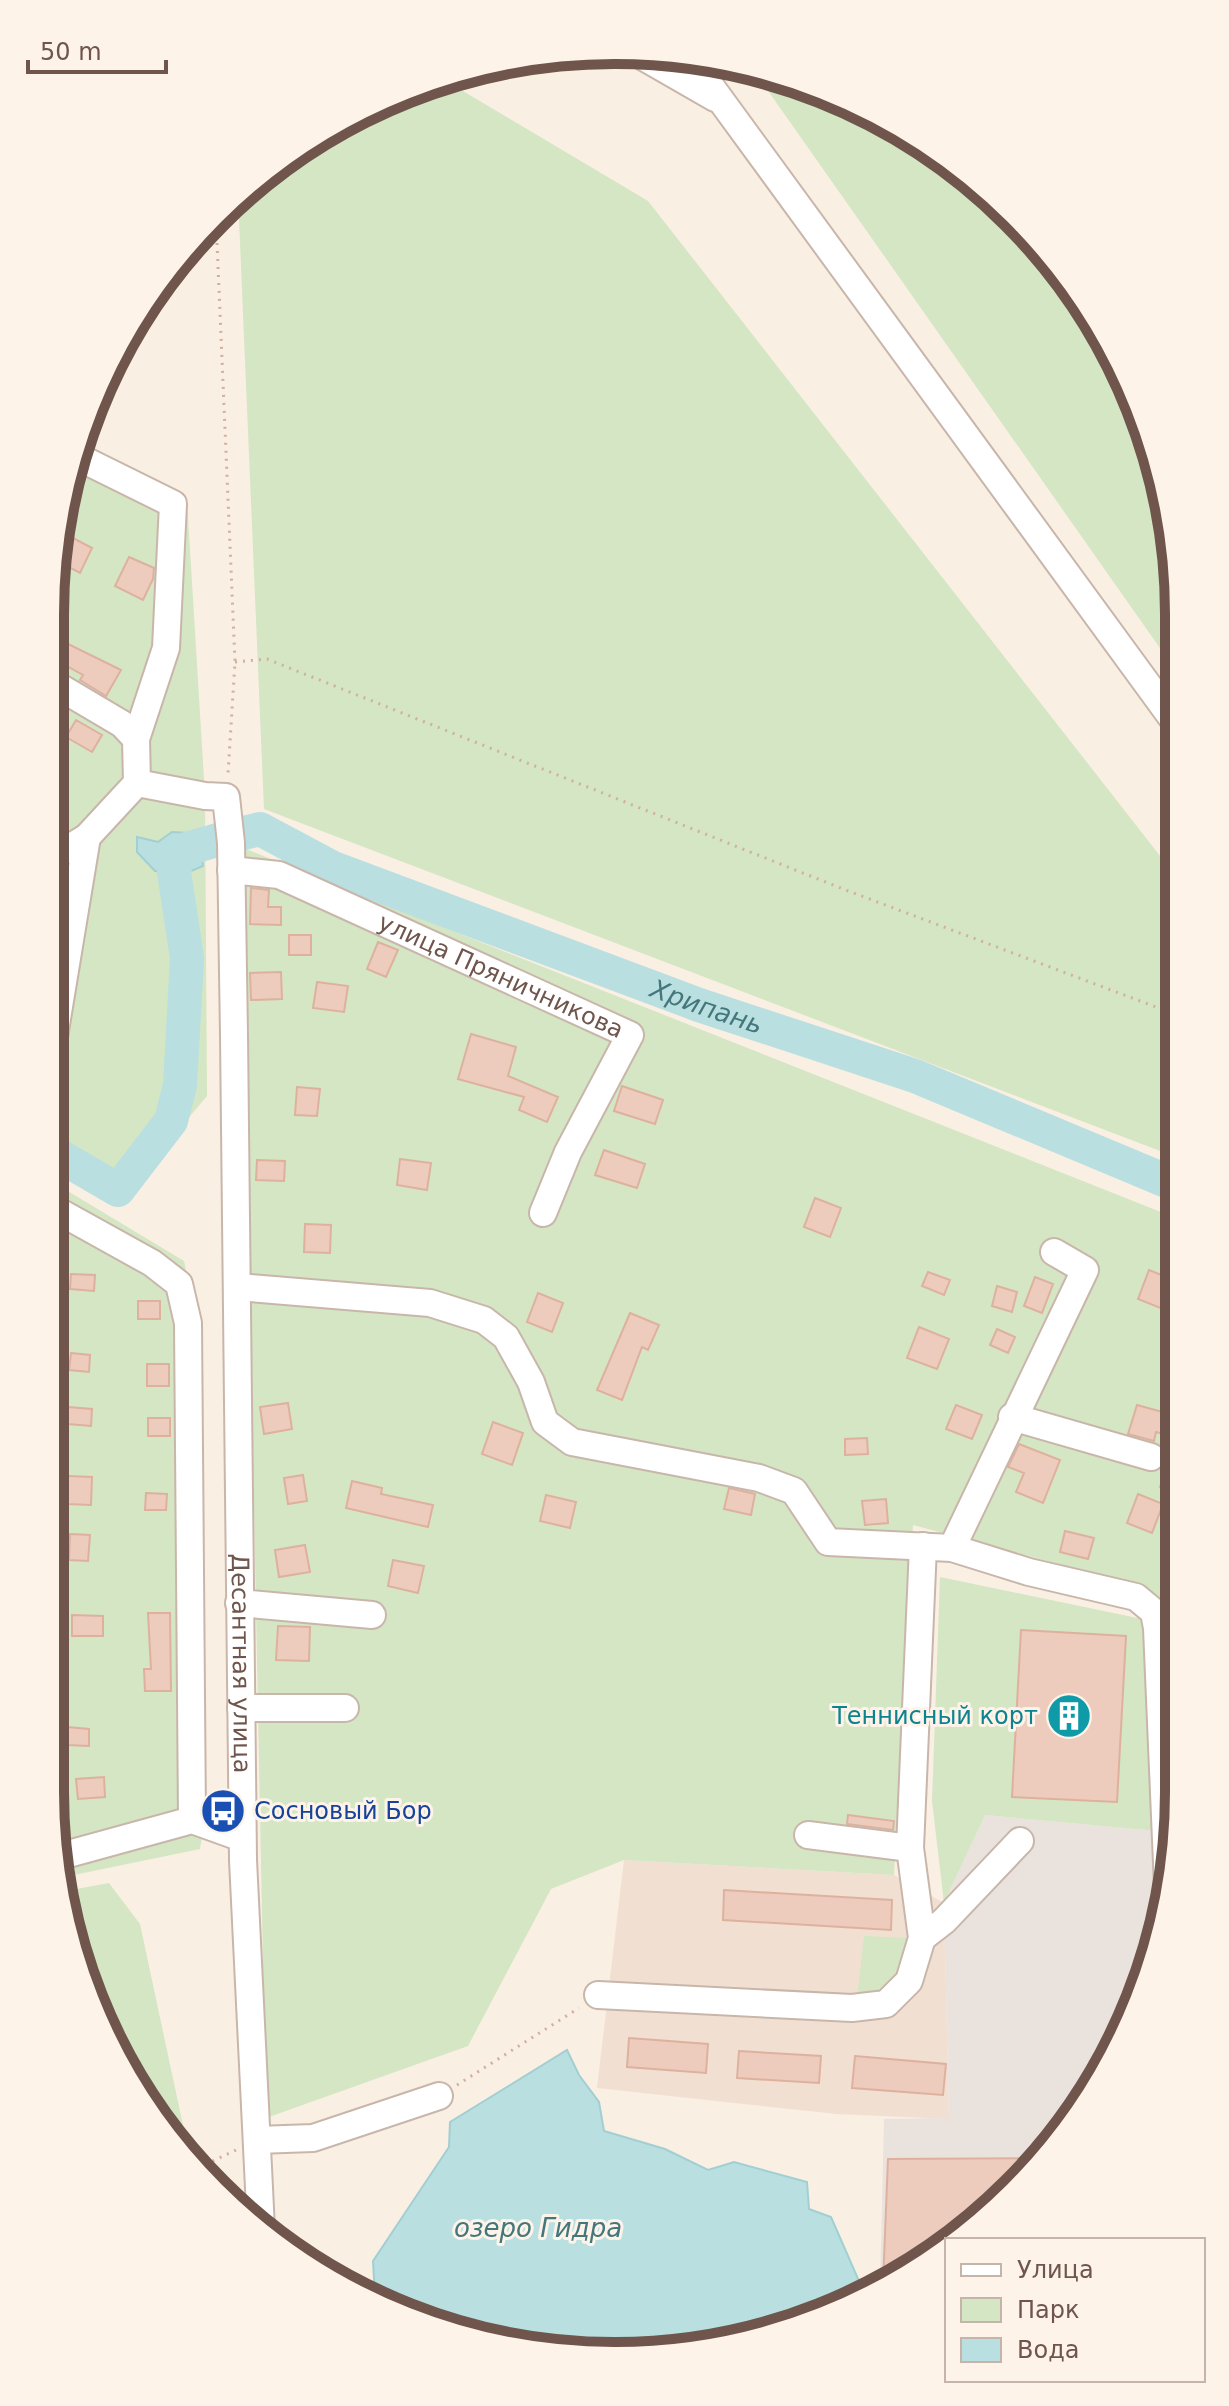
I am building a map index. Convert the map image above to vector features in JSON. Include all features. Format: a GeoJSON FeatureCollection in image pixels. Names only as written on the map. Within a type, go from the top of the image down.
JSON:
{"type":"FeatureCollection","features":[{"type":"Feature","properties":{"kind":"street"},"geometry":{"type":"LineString","coordinates":[[659,66],[722,102]]}},
{"type":"Feature","properties":{"kind":"street"},"geometry":{"type":"LineString","coordinates":[[700,71],[1165,708]]}},
{"type":"Feature","properties":{"kind":"street"},"geometry":{"type":"LineString","coordinates":[[64,851],[87,837],[137,783],[136,739],[166,648],[173,504],[86,461]]}},
{"type":"Feature","properties":{"kind":"street"},"geometry":{"type":"LineString","coordinates":[[64,690],[122,724],[136,739]]}},
{"type":"Feature","properties":{"kind":"street"},"geometry":{"type":"LineString","coordinates":[[137,783],[226,797]]}},
{"type":"Feature","properties":{"kind":"street","name":"Десантная улица"},"geometry":{"type":"LineString","coordinates":[[226,797],[231,870],[243,1288],[239,1603],[242,1838],[260,2212]]}},
{"type":"Feature","properties":{"kind":"street"},"geometry":{"type":"LineString","coordinates":[[64,976],[87,837]]}},
{"type":"Feature","properties":{"kind":"street","name":"улица Пряничникова"},"geometry":{"type":"LineString","coordinates":[[231,870],[279,875],[630,1035],[568,1152],[543,1213]]}},
{"type":"Feature","properties":{"kind":"street"},"geometry":{"type":"LineString","coordinates":[[64,1214],[152,1263],[179,1284],[188,1323],[192,1820]]}},
{"type":"Feature","properties":{"kind":"street"},"geometry":{"type":"LineString","coordinates":[[952,1548],[1012,1417],[1085,1270],[1054,1252]]}},
{"type":"Feature","properties":{"kind":"street"},"geometry":{"type":"LineString","coordinates":[[243,1288],[430,1303],[484,1320],[506,1337],[531,1382],[545,1422],[572,1442],[759,1478],[794,1491],[828,1542],[952,1548],[1029,1572],[1144,1600],[1154,1612],[1157,1628],[1165,1807]]}},
{"type":"Feature","properties":{"kind":"street"},"geometry":{"type":"LineString","coordinates":[[1012,1417],[1151,1457]]}},
{"type":"Feature","properties":{"kind":"street"},"geometry":{"type":"LineString","coordinates":[[598,1995],[852,2008],[886,2004],[909,1981],[922,1938],[910,1848],[923,1546]]}},
{"type":"Feature","properties":{"kind":"street"},"geometry":{"type":"LineString","coordinates":[[239,1603],[372,1615]]}},
{"type":"Feature","properties":{"kind":"street"},"geometry":{"type":"LineString","coordinates":[[241,1708],[345,1708]]}},
{"type":"Feature","properties":{"kind":"street"},"geometry":{"type":"LineString","coordinates":[[68,1854],[192,1820],[242,1838]]}},
{"type":"Feature","properties":{"kind":"street"},"geometry":{"type":"LineString","coordinates":[[808,1835],[910,1848]]}},
{"type":"Feature","properties":{"kind":"street"},"geometry":{"type":"LineString","coordinates":[[922,1938],[944,1921],[1020,1841]]}},
{"type":"Feature","properties":{"kind":"street"},"geometry":{"type":"LineString","coordinates":[[899,2017],[901,1988]]}},
{"type":"Feature","properties":{"kind":"street"},"geometry":{"type":"LineString","coordinates":[[257,2140],[313,2138],[439,2096]]}},
{"type":"Feature","properties":{"kind":"path"},"geometry":{"type":"LineString","coordinates":[[217,234],[235,662],[226,797]]}},
{"type":"Feature","properties":{"kind":"path"},"geometry":{"type":"LineString","coordinates":[[235,662],[267,659],[843,889],[1165,1010]]}},
{"type":"Feature","properties":{"kind":"path"},"geometry":{"type":"LineString","coordinates":[[439,2096],[598,1995]]}},
{"type":"Feature","properties":{"kind":"path"},"geometry":{"type":"LineString","coordinates":[[209,2163],[257,2140]]}},
{"type":"Feature","properties":{"kind":"shaded area"},"geometry":{"type":"Polygon","coordinates":[[[985,1815],[1157,1831],[1158,1876],[1146,1934],[1123,2002],[1091,2067],[1051,2127],[1004,2181],[950,2228],[880,2273],[884,2119],[949,2118],[944,1903],[985,1815]]]}},
{"type":"Feature","properties":{"kind":"shaded area"},"geometry":{"type":"Polygon","coordinates":[[[624,1860],[894,1875],[944,1903],[949,2119],[836,2114],[597,2088],[624,1860]]]}},
{"type":"Feature","properties":{"kind":"green space"},"geometry":{"type":"Polygon","coordinates":[[[764,85],[858,121],[920,157],[950,178],[1004,225],[1051,279],[1091,339],[1136,438],[1160,543],[1164,578],[1165,655],[764,85]]]}},
{"type":"Feature","properties":{"kind":"green space"},"geometry":{"type":"Polygon","coordinates":[[[457,87],[648,201],[1165,862],[1165,1153],[264,809],[239,213],[279,178],[339,138],[404,106],[457,87]]]}},
{"type":"Feature","properties":{"kind":"green space"},"geometry":{"type":"Polygon","coordinates":[[[90,449],[187,500],[205,796],[207,1096],[115,1205],[64,1174],[65,578],[75,507],[90,449]]]}},
{"type":"Feature","properties":{"kind":"green space"},"geometry":{"type":"Polygon","coordinates":[[[241,847],[1165,1214],[1165,1624],[1140,1586],[913,1525],[894,1875],[624,1860],[551,1889],[468,2046],[266,2118],[241,847]]]}},
{"type":"Feature","properties":{"kind":"green space"},"geometry":{"type":"Polygon","coordinates":[[[64,1189],[184,1261],[192,1298],[204,1825],[200,1849],[71,1876],[64,1792],[64,1189]]]}},
{"type":"Feature","properties":{"kind":"green space"},"geometry":{"type":"Polygon","coordinates":[[[940,1577],[1147,1620],[1157,1831],[985,1815],[944,1903],[932,1801],[940,1577]]]}},
{"type":"Feature","properties":{"kind":"green space"},"geometry":{"type":"Polygon","coordinates":[[[109,1883],[140,1924],[184,2133],[138,2067],[106,2002],[83,1934],[73,1890],[109,1883]]]}},
{"type":"Feature","properties":{"kind":"green space"},"geometry":{"type":"Polygon","coordinates":[[[864,1936],[909,1938],[902,1965],[886,1990],[857,1998],[864,1936]]]}},
{"type":"Feature","properties":{"kind":"water"},"geometry":{"type":"Polygon","coordinates":[[[172,832],[188,833],[200,844],[203,866],[189,872],[155,871],[137,852],[137,837],[158,842],[172,832]]]}},
{"type":"Feature","properties":{"kind":"water","name":"озеро Гидра"},"geometry":{"type":"Polygon","coordinates":[[[567,2050],[579,2075],[599,2102],[604,2131],[665,2149],[708,2170],[734,2162],[807,2182],[809,2209],[831,2217],[860,2284],[791,2313],[757,2323],[651,2341],[578,2341],[543,2337],[472,2323],[404,2300],[374,2287],[373,2261],[449,2147],[450,2122],[567,2050]]]}},
{"type":"Feature","properties":{"kind":"building"},"geometry":{"type":"Polygon","coordinates":[[[71,537],[92,548],[80,573],[66,566],[71,537]]]}},
{"type":"Feature","properties":{"kind":"building"},"geometry":{"type":"Polygon","coordinates":[[[129,557],[154,568],[153,579],[143,600],[115,586],[129,557]]]}},
{"type":"Feature","properties":{"kind":"building"},"geometry":{"type":"Polygon","coordinates":[[[66,643],[121,670],[106,696],[80,680],[83,675],[64,664],[66,643]]]}},
{"type":"Feature","properties":{"kind":"building"},"geometry":{"type":"Polygon","coordinates":[[[76,720],[102,735],[92,752],[66,737],[76,720]]]}},
{"type":"Feature","properties":{"kind":"building"},"geometry":{"type":"Polygon","coordinates":[[[251,888],[269,890],[268,907],[281,907],[281,925],[250,924],[251,888]]]}},
{"type":"Feature","properties":{"kind":"building"},"geometry":{"type":"Polygon","coordinates":[[[289,935],[311,935],[311,955],[289,955],[289,935]]]}},
{"type":"Feature","properties":{"kind":"building"},"geometry":{"type":"Polygon","coordinates":[[[378,942],[398,950],[386,977],[367,969],[378,942]]]}},
{"type":"Feature","properties":{"kind":"building"},"geometry":{"type":"Polygon","coordinates":[[[281,972],[282,999],[251,1000],[250,973],[281,972]]]}},
{"type":"Feature","properties":{"kind":"building"},"geometry":{"type":"Polygon","coordinates":[[[317,982],[348,986],[344,1012],[313,1008],[317,982]]]}},
{"type":"Feature","properties":{"kind":"building"},"geometry":{"type":"Polygon","coordinates":[[[471,1034],[516,1047],[508,1076],[558,1097],[547,1122],[519,1110],[524,1097],[458,1079],[471,1034]]]}},
{"type":"Feature","properties":{"kind":"building"},"geometry":{"type":"Polygon","coordinates":[[[622,1086],[663,1100],[655,1124],[614,1111],[622,1086]]]}},
{"type":"Feature","properties":{"kind":"building"},"geometry":{"type":"Polygon","coordinates":[[[297,1087],[320,1089],[317,1116],[295,1115],[297,1087]]]}},
{"type":"Feature","properties":{"kind":"building"},"geometry":{"type":"Polygon","coordinates":[[[604,1150],[645,1164],[637,1188],[595,1175],[604,1150]]]}},
{"type":"Feature","properties":{"kind":"building"},"geometry":{"type":"Polygon","coordinates":[[[400,1159],[431,1163],[427,1190],[397,1185],[400,1159]]]}},
{"type":"Feature","properties":{"kind":"building"},"geometry":{"type":"Polygon","coordinates":[[[257,1160],[285,1161],[284,1181],[256,1180],[257,1160]]]}},
{"type":"Feature","properties":{"kind":"building"},"geometry":{"type":"Polygon","coordinates":[[[815,1198],[841,1208],[830,1237],[804,1227],[815,1198]]]}},
{"type":"Feature","properties":{"kind":"building"},"geometry":{"type":"Polygon","coordinates":[[[305,1224],[331,1225],[330,1253],[304,1252],[305,1224]]]}},
{"type":"Feature","properties":{"kind":"building"},"geometry":{"type":"Polygon","coordinates":[[[1149,1270],[1165,1276],[1163,1309],[1138,1299],[1149,1270]]]}},
{"type":"Feature","properties":{"kind":"building"},"geometry":{"type":"Polygon","coordinates":[[[928,1272],[950,1280],[944,1295],[922,1286],[928,1272]]]}},
{"type":"Feature","properties":{"kind":"building"},"geometry":{"type":"Polygon","coordinates":[[[71,1274],[95,1275],[94,1291],[70,1289],[71,1274]]]}},
{"type":"Feature","properties":{"kind":"building"},"geometry":{"type":"Polygon","coordinates":[[[1035,1277],[1053,1284],[1042,1313],[1024,1306],[1035,1277]]]}},
{"type":"Feature","properties":{"kind":"building"},"geometry":{"type":"Polygon","coordinates":[[[997,1286],[1017,1292],[1012,1312],[992,1306],[997,1286]]]}},
{"type":"Feature","properties":{"kind":"building"},"geometry":{"type":"Polygon","coordinates":[[[538,1293],[563,1303],[552,1332],[527,1322],[538,1293]]]}},
{"type":"Feature","properties":{"kind":"building"},"geometry":{"type":"Polygon","coordinates":[[[138,1301],[160,1301],[160,1319],[138,1319],[138,1301]]]}},
{"type":"Feature","properties":{"kind":"building"},"geometry":{"type":"Polygon","coordinates":[[[630,1313],[659,1325],[648,1350],[642,1347],[622,1400],[597,1390],[630,1313]]]}},
{"type":"Feature","properties":{"kind":"building"},"geometry":{"type":"Polygon","coordinates":[[[919,1327],[949,1339],[937,1369],[907,1358],[919,1327]]]}},
{"type":"Feature","properties":{"kind":"building"},"geometry":{"type":"Polygon","coordinates":[[[997,1329],[1015,1337],[1008,1353],[990,1345],[997,1329]]]}},
{"type":"Feature","properties":{"kind":"building"},"geometry":{"type":"Polygon","coordinates":[[[71,1353],[90,1355],[89,1372],[69,1370],[71,1353]]]}},
{"type":"Feature","properties":{"kind":"building"},"geometry":{"type":"Polygon","coordinates":[[[147,1364],[169,1364],[169,1386],[147,1386],[147,1364]]]}},
{"type":"Feature","properties":{"kind":"building"},"geometry":{"type":"Polygon","coordinates":[[[288,1403],[292,1429],[264,1434],[260,1407],[288,1403]]]}},
{"type":"Feature","properties":{"kind":"building"},"geometry":{"type":"Polygon","coordinates":[[[956,1405],[982,1415],[972,1439],[946,1429],[956,1405]]]}},
{"type":"Feature","properties":{"kind":"building"},"geometry":{"type":"Polygon","coordinates":[[[1137,1405],[1165,1413],[1165,1434],[1156,1432],[1154,1441],[1128,1434],[1137,1405]]]}},
{"type":"Feature","properties":{"kind":"building"},"geometry":{"type":"Polygon","coordinates":[[[68,1407],[92,1409],[91,1426],[68,1424],[68,1407]]]}},
{"type":"Feature","properties":{"kind":"building"},"geometry":{"type":"Polygon","coordinates":[[[148,1418],[170,1418],[170,1436],[148,1436],[148,1418]]]}},
{"type":"Feature","properties":{"kind":"building"},"geometry":{"type":"Polygon","coordinates":[[[493,1422],[523,1433],[512,1465],[482,1454],[493,1422]]]}},
{"type":"Feature","properties":{"kind":"building"},"geometry":{"type":"Polygon","coordinates":[[[867,1438],[868,1454],[845,1455],[845,1439],[867,1438]]]}},
{"type":"Feature","properties":{"kind":"building"},"geometry":{"type":"Polygon","coordinates":[[[1019,1444],[1060,1460],[1043,1503],[1016,1492],[1024,1473],[1008,1467],[1019,1444]]]}},
{"type":"Feature","properties":{"kind":"building"},"geometry":{"type":"Polygon","coordinates":[[[303,1475],[307,1501],[288,1504],[284,1478],[303,1475]]]}},
{"type":"Feature","properties":{"kind":"building"},"geometry":{"type":"Polygon","coordinates":[[[68,1476],[92,1477],[91,1505],[68,1504],[68,1476]]]}},
{"type":"Feature","properties":{"kind":"building"},"geometry":{"type":"Polygon","coordinates":[[[352,1481],[382,1488],[381,1494],[433,1505],[428,1527],[346,1508],[352,1481]]]}},
{"type":"Feature","properties":{"kind":"building"},"geometry":{"type":"Polygon","coordinates":[[[729,1488],[755,1494],[751,1515],[724,1509],[729,1488]]]}},
{"type":"Feature","properties":{"kind":"building"},"geometry":{"type":"Polygon","coordinates":[[[146,1493],[167,1494],[166,1510],[145,1510],[146,1493]]]}},
{"type":"Feature","properties":{"kind":"building"},"geometry":{"type":"Polygon","coordinates":[[[1138,1494],[1163,1504],[1152,1533],[1127,1523],[1138,1494]]]}},
{"type":"Feature","properties":{"kind":"building"},"geometry":{"type":"Polygon","coordinates":[[[546,1495],[576,1502],[570,1528],[540,1521],[546,1495]]]}},
{"type":"Feature","properties":{"kind":"building"},"geometry":{"type":"Polygon","coordinates":[[[886,1499],[888,1523],[865,1525],[862,1501],[886,1499]]]}},
{"type":"Feature","properties":{"kind":"building"},"geometry":{"type":"Polygon","coordinates":[[[1065,1531],[1094,1538],[1088,1559],[1060,1552],[1065,1531]]]}},
{"type":"Feature","properties":{"kind":"building"},"geometry":{"type":"Polygon","coordinates":[[[70,1534],[90,1535],[88,1561],[69,1560],[70,1534]]]}},
{"type":"Feature","properties":{"kind":"building"},"geometry":{"type":"Polygon","coordinates":[[[305,1545],[310,1572],[279,1577],[275,1550],[305,1545]]]}},
{"type":"Feature","properties":{"kind":"building"},"geometry":{"type":"Polygon","coordinates":[[[393,1560],[424,1566],[418,1593],[388,1586],[393,1560]]]}},
{"type":"Feature","properties":{"kind":"building"},"geometry":{"type":"Polygon","coordinates":[[[148,1613],[170,1613],[171,1691],[145,1691],[144,1669],[151,1669],[148,1613]]]}},
{"type":"Feature","properties":{"kind":"building"},"geometry":{"type":"Polygon","coordinates":[[[72,1615],[103,1616],[103,1636],[72,1636],[72,1615]]]}},
{"type":"Feature","properties":{"kind":"building"},"geometry":{"type":"Polygon","coordinates":[[[278,1626],[310,1627],[309,1661],[276,1660],[278,1626]]]}},
{"type":"Feature","properties":{"kind":"building","name":"Теннисный корт"},"geometry":{"type":"Polygon","coordinates":[[[1021,1630],[1126,1636],[1117,1802],[1012,1797],[1021,1630]]]}},
{"type":"Feature","properties":{"kind":"building"},"geometry":{"type":"Polygon","coordinates":[[[67,1727],[89,1729],[89,1746],[67,1745],[67,1727]]]}},
{"type":"Feature","properties":{"kind":"building"},"geometry":{"type":"Polygon","coordinates":[[[104,1777],[105,1797],[78,1799],[76,1779],[104,1777]]]}},
{"type":"Feature","properties":{"kind":"building"},"geometry":{"type":"Polygon","coordinates":[[[848,1815],[894,1821],[893,1830],[847,1824],[848,1815]]]}},
{"type":"Feature","properties":{"kind":"building"},"geometry":{"type":"Polygon","coordinates":[[[724,1890],[892,1900],[891,1930],[723,1920],[724,1890]]]}},
{"type":"Feature","properties":{"kind":"building"},"geometry":{"type":"Polygon","coordinates":[[[629,2038],[708,2044],[706,2073],[627,2067],[629,2038]]]}},
{"type":"Feature","properties":{"kind":"building"},"geometry":{"type":"Polygon","coordinates":[[[739,2051],[821,2056],[819,2083],[737,2078],[739,2051]]]}},
{"type":"Feature","properties":{"kind":"building"},"geometry":{"type":"Polygon","coordinates":[[[855,2056],[946,2064],[943,2095],[852,2088],[855,2056]]]}},
{"type":"Feature","properties":{"kind":"building"},"geometry":{"type":"Polygon","coordinates":[[[1024,2158],[1004,2181],[950,2228],[884,2271],[888,2159],[1024,2158]]]}},
{"type":"Feature","properties":{"kind":"waterway","name":"Хрипань"},"geometry":{"type":"LineString","coordinates":[[240,834],[260,829],[333,868],[699,1005],[915,1076],[1165,1180]]}},
{"type":"Feature","properties":{"kind":"waterway","name":"Хрипань"},"geometry":{"type":"LineString","coordinates":[[64,1159],[118,1190],[171,1121],[180,1085],[187,958],[174,872],[179,851],[221,839]]}},
{"type":"Feature","properties":{"kind":"place","name":"Теннисный корт"},"geometry":{"type":"Point","coordinates":[1069,1716]}},
{"type":"Feature","properties":{"kind":"place","name":"Сосновый Бор"},"geometry":{"type":"Point","coordinates":[223,1811]}}]}
